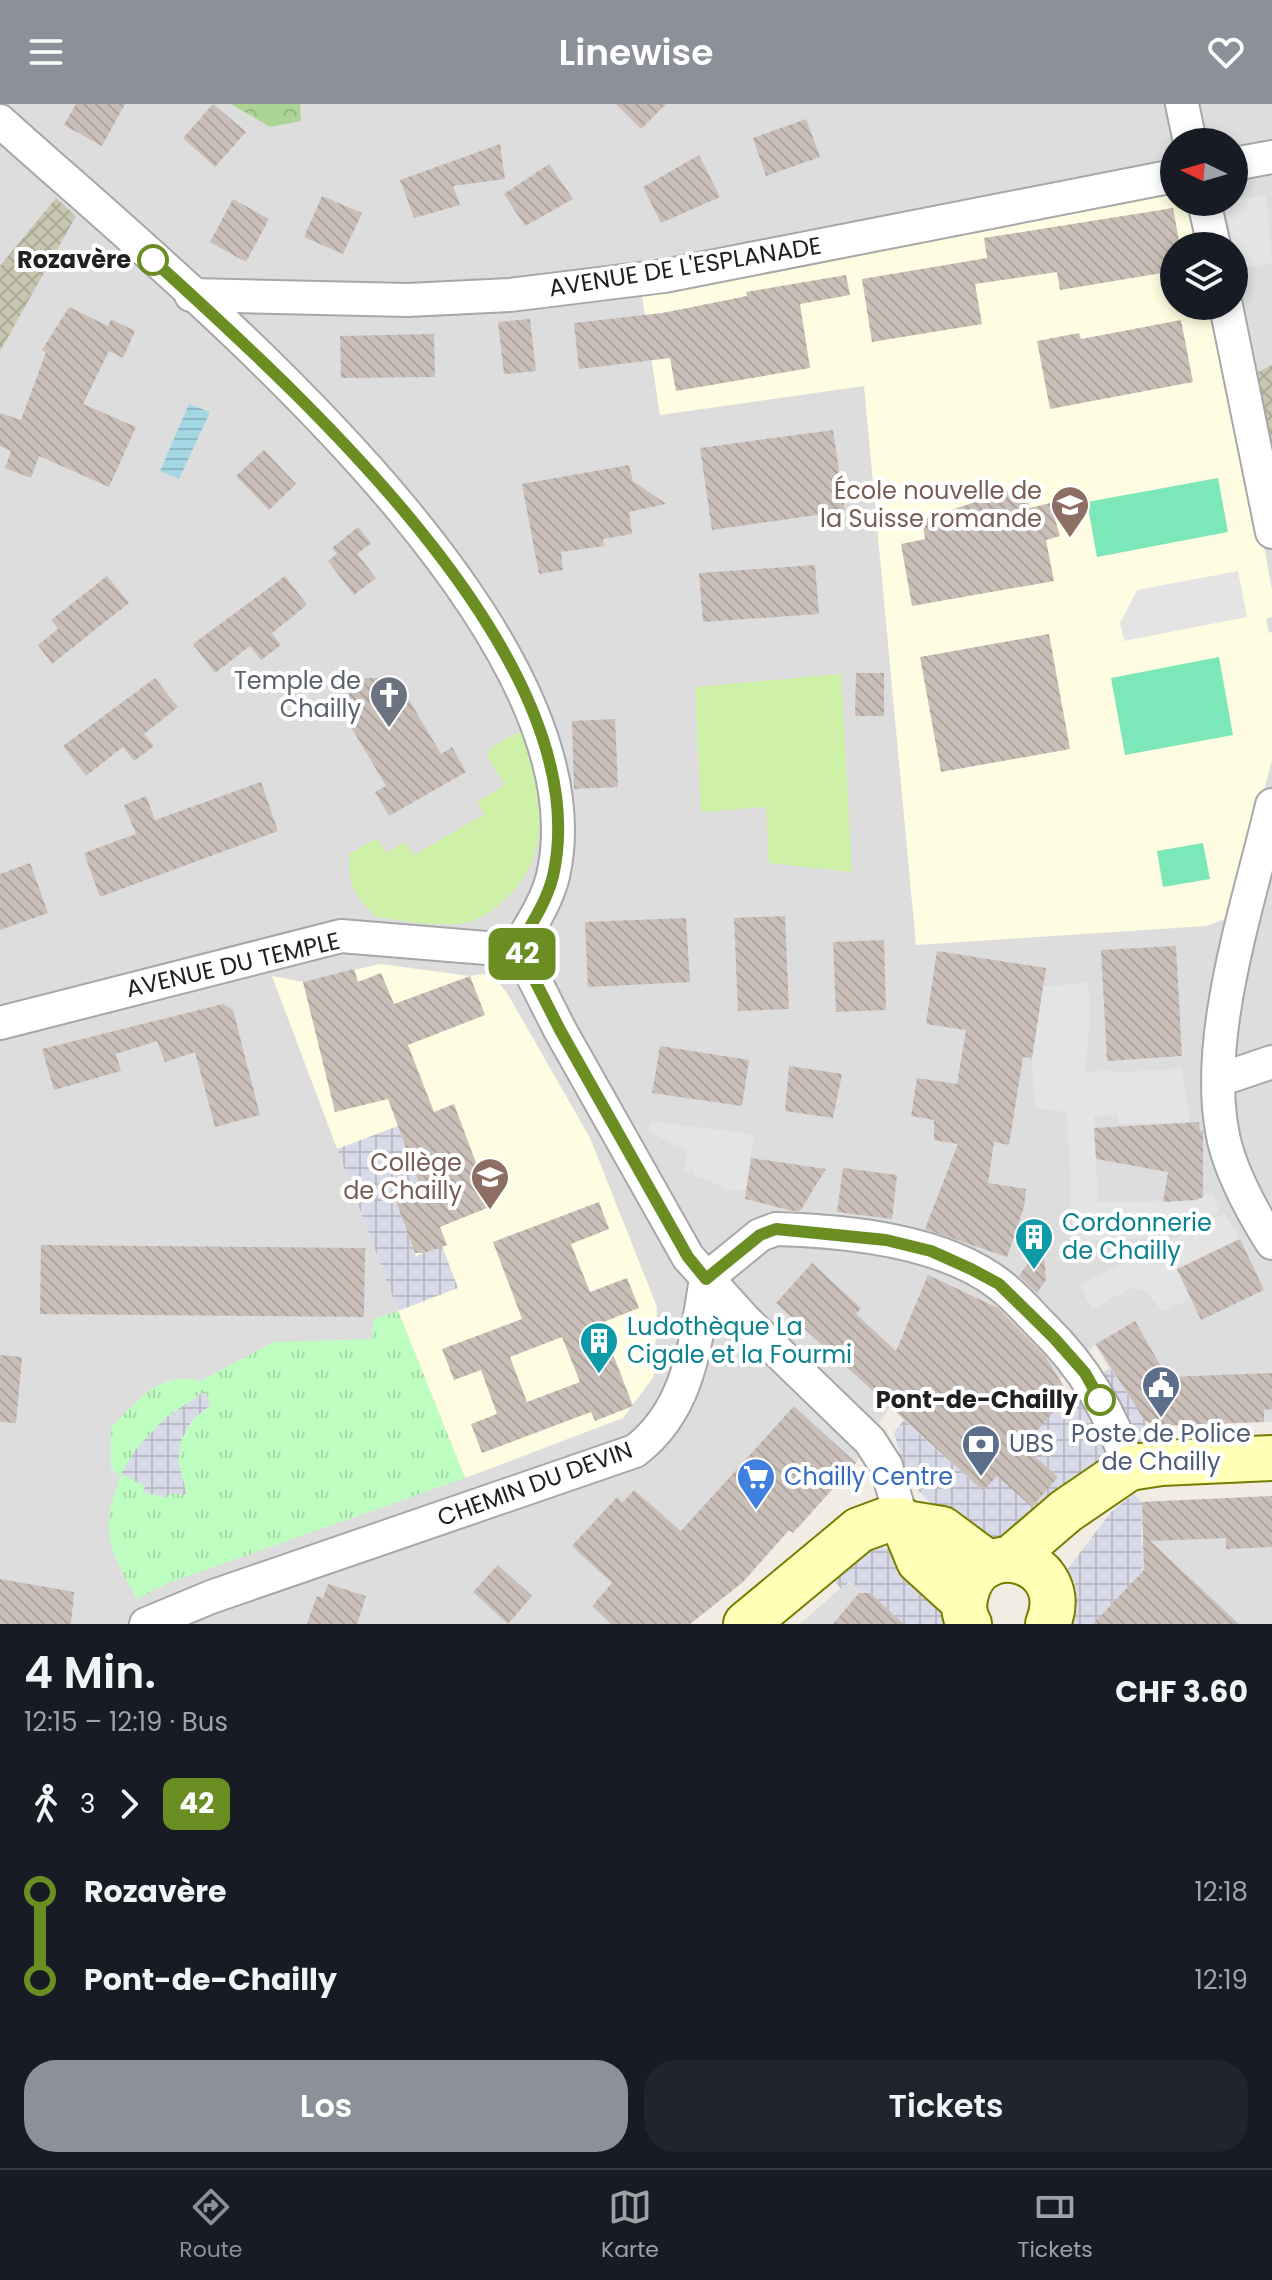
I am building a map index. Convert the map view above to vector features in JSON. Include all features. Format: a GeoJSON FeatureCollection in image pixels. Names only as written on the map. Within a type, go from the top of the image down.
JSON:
{"type":"FeatureCollection","features":[{"type":"Feature","properties":{"kind":"street"},"geometry":{"type":"LineString","coordinates":[[1182,104],[1187,128]]}},
{"type":"Feature","properties":{"kind":"street"},"geometry":{"type":"LineString","coordinates":[[0,121],[316,412],[373,474],[456,577],[519,685],[549,758],[557,844],[552,878],[518,947],[671,1232],[706,1279],[870,1441],[886,1466],[902,1520],[919,1561],[967,1613]]}},
{"type":"Feature","properties":{"kind":"street"},"geometry":{"type":"LineString","coordinates":[[1248,161],[1272,157]]}},
{"type":"Feature","properties":{"kind":"street","name":"AVENUE DE L'ESPLANADE"},"geometry":{"type":"LineString","coordinates":[[191,295],[408,300],[510,295],[664,276],[1160,179]]}},
{"type":"Feature","properties":{"kind":"street"},"geometry":{"type":"LineString","coordinates":[[1229,320],[1272,532]]}},
{"type":"Feature","properties":{"kind":"street"},"geometry":{"type":"LineString","coordinates":[[1272,805],[1225,1004],[1219,1080],[1220,1113],[1228,1155],[1272,1243]]}},
{"type":"Feature","properties":{"kind":"street","name":"AVENUE DU TEMPLE"},"geometry":{"type":"LineString","coordinates":[[0,1023],[341,936],[486,948],[518,947]]}},
{"type":"Feature","properties":{"kind":"street"},"geometry":{"type":"LineString","coordinates":[[1219,1080],[1272,1062]]}},
{"type":"Feature","properties":{"kind":"street"},"geometry":{"type":"LineString","coordinates":[[706,1279],[760,1235],[776,1229],[886,1240],[931,1251],[999,1284],[1085,1373],[1119,1437],[1114,1479],[1066,1550],[1050,1610]]}},
{"type":"Feature","properties":{"kind":"street","name":"CHEMIN DU DEVIN"},"geometry":{"type":"LineString","coordinates":[[146,1624],[211,1597],[635,1451],[656,1435],[672,1413],[687,1381],[706,1279]]}},
{"type":"Feature","properties":{"kind":"street"},"geometry":{"type":"LineString","coordinates":[[967,1613],[967,1587],[977,1572],[1000,1561],[1114,1479],[1272,1458]]}},
{"type":"Feature","properties":{"kind":"street"},"geometry":{"type":"LineString","coordinates":[[746,1624],[859,1530],[886,1520],[902,1520],[942,1529],[1000,1561],[1034,1567],[1046,1580],[1050,1610]]}},
{"type":"Feature","properties":{"kind":"shaded area"},"geometry":{"type":"Polygon","coordinates":[[[0,104],[1272,104],[1272,1422],[1152,1424],[1137,1414],[1095,1345],[1060,1379],[1069,1395],[983,1491],[890,1406],[856,1463],[793,1533],[789,1530],[743,1582],[690,1624],[0,1624],[0,104]]]}},
{"type":"Feature","properties":{"kind":"shaded area","name":"École nouvelle de la Suisse romande"},"geometry":{"type":"Polygon","coordinates":[[[1160,194],[1160,216],[1194,216],[1197,232],[1160,232],[1160,320],[1215,320],[1246,448],[1272,590],[1272,617],[1266,619],[1269,633],[1272,632],[1272,760],[1230,917],[1206,926],[916,945],[864,386],[660,415],[641,290],[1160,194]]]}},
{"type":"Feature","properties":{"kind":"shaded area"},"geometry":{"type":"Polygon","coordinates":[[[1266,195],[1272,263],[1248,267],[1248,232],[1230,232],[1227,216],[1248,216],[1248,198],[1266,195]]]}},
{"type":"Feature","properties":{"kind":"shaded area"},"geometry":{"type":"Polygon","coordinates":[[[56,198],[76,216],[0,351],[0,266],[56,198]]]}},
{"type":"Feature","properties":{"kind":"shaded area"},"geometry":{"type":"Polygon","coordinates":[[[1272,365],[1272,473],[1254,374],[1272,365]]]}},
{"type":"Feature","properties":{"kind":"shaded area"},"geometry":{"type":"Polygon","coordinates":[[[1238,571],[1247,617],[1124,641],[1120,623],[1137,590],[1238,571]]]}},
{"type":"Feature","properties":{"kind":"shaded area","name":"Collège de Chailly"},"geometry":{"type":"Polygon","coordinates":[[[380,964],[470,976],[482,974],[494,977],[507,993],[590,1138],[657,1307],[654,1376],[623,1418],[465,1478],[398,1311],[272,976],[303,982],[380,964]]]}},
{"type":"Feature","properties":{"kind":"shaded area"},"geometry":{"type":"Polygon","coordinates":[[[1088,982],[1090,1015],[1085,1071],[1096,1073],[1098,1068],[1116,1073],[1182,1068],[1190,1123],[1119,1124],[1118,1115],[1094,1116],[1098,1202],[1195,1200],[1211,1192],[1220,1211],[1166,1237],[1073,1242],[1067,1112],[1035,1108],[1032,1058],[1043,987],[1088,982]]]}},
{"type":"Feature","properties":{"kind":"shaded area"},"geometry":{"type":"Polygon","coordinates":[[[651,1121],[754,1134],[746,1191],[722,1188],[694,1176],[694,1171],[684,1170],[687,1150],[650,1132],[651,1121]]]}},
{"type":"Feature","properties":{"kind":"shaded area"},"geometry":{"type":"Polygon","coordinates":[[[398,1126],[421,1189],[395,1199],[416,1256],[442,1246],[458,1288],[398,1311],[337,1149],[398,1126]]]}},
{"type":"Feature","properties":{"kind":"shaded area"},"geometry":{"type":"Polygon","coordinates":[[[1224,1214],[1240,1239],[1177,1269],[1191,1299],[1162,1311],[1147,1292],[1132,1288],[1092,1309],[1079,1285],[1224,1214]]]}},
{"type":"Feature","properties":{"kind":"shaded area"},"geometry":{"type":"Polygon","coordinates":[[[1110,1368],[1145,1421],[1150,1451],[1114,1453],[1086,1470],[1044,1520],[1009,1548],[964,1537],[906,1478],[894,1432],[904,1420],[983,1491],[1073,1390],[1110,1368]]]}},
{"type":"Feature","properties":{"kind":"shaded area"},"geometry":{"type":"Polygon","coordinates":[[[205,1391],[211,1405],[192,1420],[181,1441],[178,1461],[187,1495],[170,1493],[167,1498],[143,1492],[145,1486],[121,1474],[136,1449],[164,1419],[205,1391]]]}},
{"type":"Feature","properties":{"kind":"shaded area"},"geometry":{"type":"Polygon","coordinates":[[[1134,1494],[1142,1502],[1141,1573],[1098,1624],[1066,1624],[1075,1583],[1067,1570],[1111,1512],[1134,1494]]]}},
{"type":"Feature","properties":{"kind":"shaded area"},"geometry":{"type":"Polygon","coordinates":[[[1272,1496],[1272,1624],[1098,1624],[1143,1542],[1142,1502],[1272,1496]]]}},
{"type":"Feature","properties":{"kind":"shaded area"},"geometry":{"type":"Polygon","coordinates":[[[877,1545],[888,1549],[917,1573],[954,1624],[904,1624],[850,1581],[841,1589],[831,1576],[832,1564],[877,1545]]]}},
{"type":"Feature","properties":{"kind":"shaded area"},"geometry":{"type":"Polygon","coordinates":[[[850,1580],[870,1593],[904,1624],[800,1624],[850,1580]]]}},
{"type":"Feature","properties":{"kind":"green space"},"geometry":{"type":"Polygon","coordinates":[[[231,104],[300,104],[301,121],[270,127],[231,104]]]}},
{"type":"Feature","properties":{"kind":"green space"},"geometry":{"type":"Polygon","coordinates":[[[1218,478],[1228,532],[1097,557],[1087,502],[1218,478]]]}},
{"type":"Feature","properties":{"kind":"green space"},"geometry":{"type":"Polygon","coordinates":[[[1219,657],[1233,735],[1125,755],[1111,678],[1219,657]]]}},
{"type":"Feature","properties":{"kind":"green space"},"geometry":{"type":"Polygon","coordinates":[[[841,674],[852,872],[769,863],[766,807],[701,812],[695,687],[841,674]]]}},
{"type":"Feature","properties":{"kind":"green space"},"geometry":{"type":"Polygon","coordinates":[[[517,733],[522,735],[534,778],[539,820],[533,859],[523,878],[498,906],[471,921],[436,924],[376,917],[351,882],[350,853],[377,839],[386,853],[405,842],[414,855],[485,814],[477,802],[505,785],[487,755],[492,747],[517,733]]]}},
{"type":"Feature","properties":{"kind":"green space"},"geometry":{"type":"Polygon","coordinates":[[[1203,843],[1210,879],[1163,887],[1157,851],[1203,843]]]}},
{"type":"Feature","properties":{"kind":"green space"},"geometry":{"type":"Polygon","coordinates":[[[398,1311],[465,1478],[168,1583],[137,1599],[113,1552],[110,1539],[110,1512],[121,1475],[111,1469],[111,1427],[140,1398],[161,1384],[186,1379],[201,1381],[273,1342],[372,1339],[373,1319],[398,1311]]]}},
{"type":"Feature","properties":{"kind":"water"},"geometry":{"type":"Polygon","coordinates":[[[189,404],[210,412],[179,479],[160,471],[189,404]]]}},
{"type":"Feature","properties":{"kind":"building"},"geometry":{"type":"Polygon","coordinates":[[[76,104],[125,104],[102,146],[64,125],[76,104]]]}},
{"type":"Feature","properties":{"kind":"building"},"geometry":{"type":"Polygon","coordinates":[[[213,104],[246,132],[215,167],[183,138],[213,104]]]}},
{"type":"Feature","properties":{"kind":"building"},"geometry":{"type":"Polygon","coordinates":[[[616,104],[666,104],[641,129],[616,104]]]}},
{"type":"Feature","properties":{"kind":"building"},"geometry":{"type":"Polygon","coordinates":[[[806,119],[820,157],[766,176],[753,138],[806,119]]]}},
{"type":"Feature","properties":{"kind":"building"},"geometry":{"type":"Polygon","coordinates":[[[500,144],[505,179],[453,186],[460,205],[414,218],[400,180],[500,144]]]}},
{"type":"Feature","properties":{"kind":"building"},"geometry":{"type":"Polygon","coordinates":[[[699,155],[720,197],[661,223],[643,187],[699,155]]]}},
{"type":"Feature","properties":{"kind":"building"},"geometry":{"type":"Polygon","coordinates":[[[549,164],[573,199],[525,226],[504,194],[549,164]]]}},
{"type":"Feature","properties":{"kind":"building"},"geometry":{"type":"Polygon","coordinates":[[[322,196],[362,213],[343,254],[304,237],[322,196]]]}},
{"type":"Feature","properties":{"kind":"building"},"geometry":{"type":"Polygon","coordinates":[[[233,199],[269,219],[246,262],[210,242],[233,199]]]}},
{"type":"Feature","properties":{"kind":"building"},"geometry":{"type":"Polygon","coordinates":[[[1160,210],[1160,216],[1174,216],[1177,232],[1160,232],[1160,273],[1060,290],[1057,272],[975,284],[982,324],[872,342],[862,279],[987,258],[984,238],[1160,210]]]}},
{"type":"Feature","properties":{"kind":"building"},"geometry":{"type":"Polygon","coordinates":[[[846,275],[850,295],[800,304],[810,368],[676,391],[670,358],[579,369],[574,323],[662,313],[747,296],[746,292],[846,275]]]}},
{"type":"Feature","properties":{"kind":"building"},"geometry":{"type":"Polygon","coordinates":[[[69,307],[108,326],[111,319],[135,331],[123,358],[109,351],[83,404],[136,427],[109,487],[39,456],[31,478],[5,468],[11,451],[0,446],[0,413],[21,420],[46,352],[42,350],[69,307]]]}},
{"type":"Feature","properties":{"kind":"building"},"geometry":{"type":"Polygon","coordinates":[[[530,319],[536,371],[504,374],[498,322],[530,319]]]}},
{"type":"Feature","properties":{"kind":"building"},"geometry":{"type":"Polygon","coordinates":[[[1181,320],[1193,382],[1050,409],[1037,341],[1079,333],[1081,339],[1181,320]]]}},
{"type":"Feature","properties":{"kind":"building"},"geometry":{"type":"Polygon","coordinates":[[[434,334],[435,377],[341,378],[340,336],[434,334]]]}},
{"type":"Feature","properties":{"kind":"building"},"geometry":{"type":"Polygon","coordinates":[[[833,430],[845,511],[712,530],[700,448],[833,430]]]}},
{"type":"Feature","properties":{"kind":"building"},"geometry":{"type":"Polygon","coordinates":[[[264,450],[296,484],[269,510],[236,476],[264,450]]]}},
{"type":"Feature","properties":{"kind":"building"},"geometry":{"type":"Polygon","coordinates":[[[629,465],[633,481],[666,504],[629,512],[632,534],[603,539],[604,546],[561,552],[563,570],[539,574],[522,484],[629,465]]]}},
{"type":"Feature","properties":{"kind":"building"},"geometry":{"type":"Polygon","coordinates":[[[1022,486],[1030,508],[1050,503],[1060,536],[1046,540],[1054,581],[912,606],[901,544],[925,539],[922,520],[1022,486]]]}},
{"type":"Feature","properties":{"kind":"building"},"geometry":{"type":"Polygon","coordinates":[[[358,527],[371,543],[357,554],[376,578],[354,595],[328,561],[337,554],[332,548],[358,527]]]}},
{"type":"Feature","properties":{"kind":"building"},"geometry":{"type":"Polygon","coordinates":[[[815,565],[819,614],[703,622],[699,573],[815,565]]]}},
{"type":"Feature","properties":{"kind":"building"},"geometry":{"type":"Polygon","coordinates":[[[107,576],[129,603],[52,664],[38,645],[58,629],[51,620],[107,576]]]}},
{"type":"Feature","properties":{"kind":"building"},"geometry":{"type":"Polygon","coordinates":[[[285,576],[307,605],[272,633],[281,645],[261,660],[250,646],[215,673],[193,644],[285,576]]]}},
{"type":"Feature","properties":{"kind":"building"},"geometry":{"type":"Polygon","coordinates":[[[1049,634],[1070,749],[941,772],[920,657],[1049,634]]]}},
{"type":"Feature","properties":{"kind":"building"},"geometry":{"type":"Polygon","coordinates":[[[856,673],[884,673],[884,716],[855,716],[856,673]]]}},
{"type":"Feature","properties":{"kind":"building"},"geometry":{"type":"Polygon","coordinates":[[[155,678],[178,707],[144,734],[154,746],[134,761],[123,747],[86,776],[63,746],[155,678]]]}},
{"type":"Feature","properties":{"kind":"building","name":"Temple de Chailly"},"geometry":{"type":"Polygon","coordinates":[[[357,678],[396,678],[441,754],[452,747],[466,772],[389,816],[375,792],[386,786],[341,710],[357,678]]]}},
{"type":"Feature","properties":{"kind":"building"},"geometry":{"type":"Polygon","coordinates":[[[615,719],[618,787],[574,789],[572,721],[615,719]]]}},
{"type":"Feature","properties":{"kind":"building"},"geometry":{"type":"Polygon","coordinates":[[[261,782],[278,831],[100,897],[84,853],[136,834],[124,805],[146,796],[155,820],[261,782]]]}},
{"type":"Feature","properties":{"kind":"building"},"geometry":{"type":"Polygon","coordinates":[[[30,863],[48,913],[0,930],[0,874],[30,863]]]}},
{"type":"Feature","properties":{"kind":"building"},"geometry":{"type":"Polygon","coordinates":[[[785,916],[789,1009],[738,1011],[734,918],[785,916]]]}},
{"type":"Feature","properties":{"kind":"building"},"geometry":{"type":"Polygon","coordinates":[[[686,918],[690,982],[588,987],[585,922],[686,918]]]}},
{"type":"Feature","properties":{"kind":"building"},"geometry":{"type":"Polygon","coordinates":[[[884,940],[886,1010],[836,1012],[833,942],[884,940]]]}},
{"type":"Feature","properties":{"kind":"building"},"geometry":{"type":"Polygon","coordinates":[[[1176,946],[1182,1056],[1107,1061],[1101,950],[1176,946]]]}},
{"type":"Feature","properties":{"kind":"building"},"geometry":{"type":"Polygon","coordinates":[[[937,951],[1046,968],[1032,1058],[1023,1057],[1009,1145],[994,1142],[988,1183],[1026,1189],[1024,1207],[1007,1257],[925,1229],[958,1144],[934,1140],[934,1120],[911,1116],[917,1078],[957,1084],[966,1030],[926,1024],[937,951]]]}},
{"type":"Feature","properties":{"kind":"building"},"geometry":{"type":"Polygon","coordinates":[[[354,969],[358,982],[381,973],[394,1004],[470,976],[485,1015],[408,1045],[434,1112],[454,1104],[492,1206],[440,1227],[447,1245],[424,1253],[415,1253],[395,1199],[421,1189],[388,1099],[335,1112],[303,982],[354,969]]]}},
{"type":"Feature","properties":{"kind":"building"},"geometry":{"type":"Polygon","coordinates":[[[223,1004],[233,1010],[260,1115],[215,1127],[195,1052],[165,1062],[157,1041],[116,1054],[121,1071],[54,1090],[42,1049],[223,1004]]]}},
{"type":"Feature","properties":{"kind":"building"},"geometry":{"type":"Polygon","coordinates":[[[660,1046],[749,1060],[742,1106],[652,1093],[660,1046]]]}},
{"type":"Feature","properties":{"kind":"building"},"geometry":{"type":"Polygon","coordinates":[[[789,1066],[842,1074],[833,1118],[785,1111],[789,1066]]]}},
{"type":"Feature","properties":{"kind":"building"},"geometry":{"type":"Polygon","coordinates":[[[1199,1122],[1200,1131],[1203,1130],[1203,1197],[1196,1200],[1163,1202],[1168,1172],[1096,1159],[1094,1128],[1199,1122]]]}},
{"type":"Feature","properties":{"kind":"building"},"geometry":{"type":"Polygon","coordinates":[[[751,1158],[826,1169],[800,1211],[793,1211],[745,1199],[751,1158]]]}},
{"type":"Feature","properties":{"kind":"building"},"geometry":{"type":"Polygon","coordinates":[[[843,1168],[897,1175],[892,1219],[837,1212],[843,1168]]]}},
{"type":"Feature","properties":{"kind":"building"},"geometry":{"type":"Polygon","coordinates":[[[599,1202],[609,1229],[571,1244],[590,1292],[627,1278],[639,1308],[601,1323],[633,1406],[595,1421],[591,1412],[482,1453],[471,1424],[497,1414],[481,1370],[454,1380],[442,1349],[522,1319],[493,1242],[599,1202]],[[562,1337],[510,1357],[527,1402],[580,1382],[562,1337]]]}},
{"type":"Feature","properties":{"kind":"building"},"geometry":{"type":"Polygon","coordinates":[[[1240,1239],[1264,1290],[1201,1320],[1177,1269],[1240,1239]]]}},
{"type":"Feature","properties":{"kind":"building","name":"Cordonnerie de Chailly"},"geometry":{"type":"Polygon","coordinates":[[[1043,1242],[1046,1280],[1037,1293],[1019,1276],[1043,1242]]]}},
{"type":"Feature","properties":{"kind":"building"},"geometry":{"type":"Polygon","coordinates":[[[41,1245],[365,1248],[364,1317],[40,1314],[41,1245]]]}},
{"type":"Feature","properties":{"kind":"building"},"geometry":{"type":"Polygon","coordinates":[[[812,1263],[861,1308],[856,1314],[896,1351],[928,1275],[998,1308],[1045,1356],[1069,1395],[1023,1446],[1058,1477],[1032,1507],[997,1476],[983,1491],[776,1303],[812,1263]]]}},
{"type":"Feature","properties":{"kind":"building"},"geometry":{"type":"Polygon","coordinates":[[[1135,1321],[1167,1377],[1272,1373],[1272,1409],[1264,1410],[1264,1422],[1159,1426],[1145,1421],[1096,1344],[1135,1321]]]}},
{"type":"Feature","properties":{"kind":"building"},"geometry":{"type":"Polygon","coordinates":[[[0,1355],[22,1357],[16,1423],[0,1422],[0,1355]]]}},
{"type":"Feature","properties":{"kind":"building","name":"Chailly Centre"},"geometry":{"type":"Polygon","coordinates":[[[794,1406],[856,1463],[793,1533],[789,1530],[743,1582],[690,1624],[611,1624],[592,1606],[612,1583],[572,1546],[617,1497],[622,1503],[634,1490],[681,1531],[794,1406]]]}},
{"type":"Feature","properties":{"kind":"building"},"geometry":{"type":"Polygon","coordinates":[[[1272,1496],[1272,1547],[1226,1549],[1226,1538],[1150,1541],[1239,1624],[1093,1624],[1144,1570],[1142,1502],[1272,1496]]]}},
{"type":"Feature","properties":{"kind":"building"},"geometry":{"type":"Polygon","coordinates":[[[498,1565],[532,1596],[508,1624],[473,1592],[498,1565]]]}},
{"type":"Feature","properties":{"kind":"building"},"geometry":{"type":"Polygon","coordinates":[[[0,1579],[74,1592],[71,1624],[0,1624],[0,1579]]]}},
{"type":"Feature","properties":{"kind":"building"},"geometry":{"type":"Polygon","coordinates":[[[328,1584],[366,1596],[357,1624],[307,1624],[317,1596],[323,1598],[328,1584]]]}},
{"type":"Feature","properties":{"kind":"building"},"geometry":{"type":"Polygon","coordinates":[[[859,1593],[870,1593],[904,1624],[833,1624],[859,1593]]]}},
{"type":"Feature","properties":{"kind":"bus line","name":"42"},"geometry":{"type":"LineString","coordinates":[[153,260],[316,412],[373,474],[456,577],[493,635],[537,722],[549,758],[555,809],[557,844],[552,878],[537,914],[518,947],[671,1232],[706,1279],[760,1235],[776,1229],[886,1240],[931,1251],[999,1284],[1070,1355],[1085,1373],[1100,1400]]}},
{"type":"Feature","properties":{"kind":"place","name":"Rozavère"},"geometry":{"type":"Point","coordinates":[153,260]}},
{"type":"Feature","properties":{"kind":"place","name":"École nouvelle de la Suisse romande"},"geometry":{"type":"Point","coordinates":[1070,539]}},
{"type":"Feature","properties":{"kind":"place","name":"Temple de Chailly"},"geometry":{"type":"Point","coordinates":[389,729]}},
{"type":"Feature","properties":{"kind":"place","name":"Collège de Chailly"},"geometry":{"type":"Point","coordinates":[490,1211]}},
{"type":"Feature","properties":{"kind":"place","name":"Cordonnerie de Chailly"},"geometry":{"type":"Point","coordinates":[1034,1271]}},
{"type":"Feature","properties":{"kind":"place","name":"Ludothèque La Cigale et la Fourmi"},"geometry":{"type":"Point","coordinates":[599,1375]}},
{"type":"Feature","properties":{"kind":"place","name":"Pont-de-Chailly"},"geometry":{"type":"Point","coordinates":[1100,1400]}},
{"type":"Feature","properties":{"kind":"place","name":"Poste de Police de Chailly"},"geometry":{"type":"Point","coordinates":[1161,1419]}},
{"type":"Feature","properties":{"kind":"place","name":"UBS"},"geometry":{"type":"Point","coordinates":[981,1478]}},
{"type":"Feature","properties":{"kind":"place","name":"Chailly Centre"},"geometry":{"type":"Point","coordinates":[756,1511]}}]}
